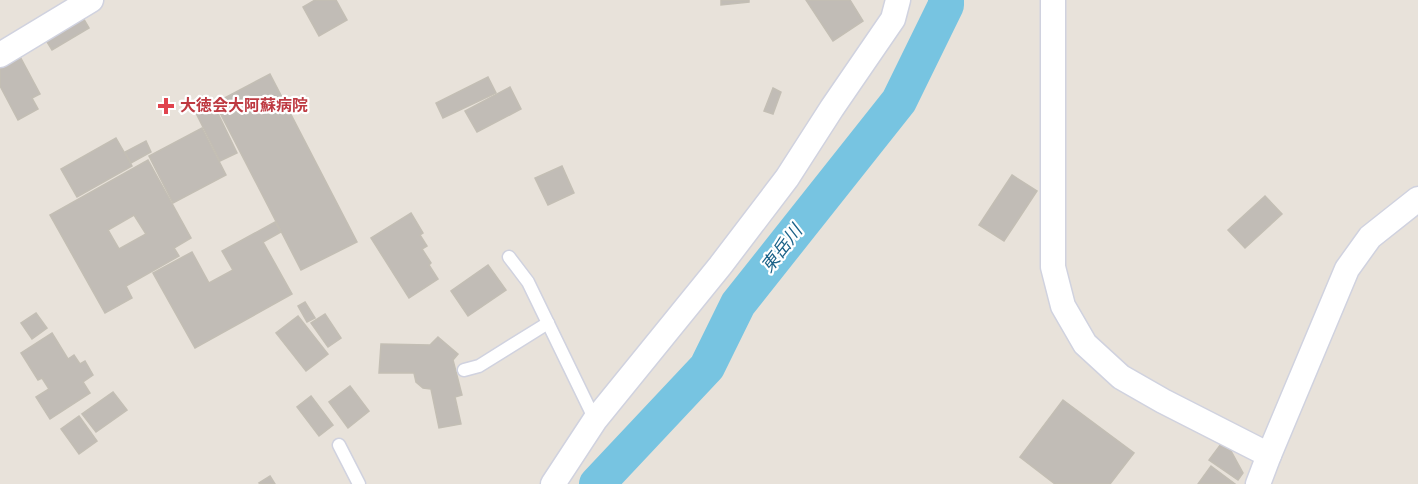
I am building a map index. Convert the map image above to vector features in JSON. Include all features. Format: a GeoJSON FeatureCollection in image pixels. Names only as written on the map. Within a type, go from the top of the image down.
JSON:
{"type":"FeatureCollection","features":[{"type":"Feature","properties":{"kind":"street"},"geometry":{"type":"LineString","coordinates":[[0,55],[91,0]]}},
{"type":"Feature","properties":{"kind":"street"},"geometry":{"type":"LineString","coordinates":[[553,484],[595,420],[720,266],[787,178],[892,19],[898,0]]}},
{"type":"Feature","properties":{"kind":"street"},"geometry":{"type":"LineString","coordinates":[[1053,0],[1053,267],[1063,306],[1085,344],[1121,377],[1162,401],[1269,455]]}},
{"type":"Feature","properties":{"kind":"street"},"geometry":{"type":"LineString","coordinates":[[1258,484],[1347,269],[1371,237],[1418,199]]}},
{"type":"Feature","properties":{"kind":"lane"},"geometry":{"type":"LineString","coordinates":[[509,257],[528,282],[595,420]]}},
{"type":"Feature","properties":{"kind":"lane"},"geometry":{"type":"LineString","coordinates":[[464,370],[479,366],[548,323]]}},
{"type":"Feature","properties":{"kind":"lane"},"geometry":{"type":"LineString","coordinates":[[339,445],[359,484]]}},
{"type":"Feature","properties":{"kind":"building"},"geometry":{"type":"Polygon","coordinates":[[[315,0],[336,0],[347,20],[319,36],[303,7],[315,0]]]}},
{"type":"Feature","properties":{"kind":"building"},"geometry":{"type":"Polygon","coordinates":[[[721,0],[749,0],[749,2],[721,5],[721,0]]]}},
{"type":"Feature","properties":{"kind":"building"},"geometry":{"type":"Polygon","coordinates":[[[806,0],[850,0],[863,21],[833,41],[806,0]]]}},
{"type":"Feature","properties":{"kind":"building"},"geometry":{"type":"Polygon","coordinates":[[[79,11],[89,28],[52,50],[41,32],[79,11]]]}},
{"type":"Feature","properties":{"kind":"building"},"geometry":{"type":"Polygon","coordinates":[[[16,49],[40,94],[32,98],[38,109],[18,120],[0,86],[0,58],[16,49]]]}},
{"type":"Feature","properties":{"kind":"building"},"geometry":{"type":"Polygon","coordinates":[[[270,74],[357,242],[301,270],[215,103],[270,74]]]}},
{"type":"Feature","properties":{"kind":"building"},"geometry":{"type":"Polygon","coordinates":[[[488,77],[496,93],[443,118],[436,103],[488,77]]]}},
{"type":"Feature","properties":{"kind":"building"},"geometry":{"type":"Polygon","coordinates":[[[510,87],[521,109],[477,132],[465,111],[510,87]]]}},
{"type":"Feature","properties":{"kind":"building"},"geometry":{"type":"Polygon","coordinates":[[[773,88],[781,92],[773,114],[764,111],[773,88]]]}},
{"type":"Feature","properties":{"kind":"building"},"geometry":{"type":"Polygon","coordinates":[[[212,101],[237,153],[220,161],[194,109],[212,101]]]}},
{"type":"Feature","properties":{"kind":"building"},"geometry":{"type":"Polygon","coordinates":[[[202,128],[226,175],[173,203],[149,156],[202,128]]]}},
{"type":"Feature","properties":{"kind":"building"},"geometry":{"type":"Polygon","coordinates":[[[116,138],[132,166],[77,197],[61,169],[116,138]]]}},
{"type":"Feature","properties":{"kind":"building"},"geometry":{"type":"Polygon","coordinates":[[[146,141],[151,152],[131,163],[125,152],[146,141]]]}},
{"type":"Feature","properties":{"kind":"building"},"geometry":{"type":"Polygon","coordinates":[[[148,160],[191,238],[174,248],[179,256],[126,286],[132,298],[105,313],[50,215],[148,160]],[[134,215],[108,230],[119,249],[146,234],[134,215]]]}},
{"type":"Feature","properties":{"kind":"building"},"geometry":{"type":"Polygon","coordinates":[[[562,166],[574,193],[548,205],[535,178],[562,166]]]}},
{"type":"Feature","properties":{"kind":"building"},"geometry":{"type":"Polygon","coordinates":[[[1012,175],[1037,191],[1004,241],[979,225],[1012,175]]]}},
{"type":"Feature","properties":{"kind":"building"},"geometry":{"type":"Polygon","coordinates":[[[1265,196],[1282,214],[1245,248],[1228,230],[1265,196]]]}},
{"type":"Feature","properties":{"kind":"building"},"geometry":{"type":"Polygon","coordinates":[[[411,213],[423,233],[420,235],[427,246],[422,249],[438,279],[409,298],[371,238],[411,213]]]}},
{"type":"Feature","properties":{"kind":"building"},"geometry":{"type":"Polygon","coordinates":[[[275,222],[281,232],[263,242],[292,294],[195,348],[153,273],[192,252],[209,283],[233,270],[222,251],[275,222]]]}},
{"type":"Feature","properties":{"kind":"building"},"geometry":{"type":"Polygon","coordinates":[[[488,265],[506,290],[468,316],[451,291],[488,265]]]}},
{"type":"Feature","properties":{"kind":"building"},"geometry":{"type":"Polygon","coordinates":[[[305,302],[315,318],[307,322],[298,306],[305,302]]]}},
{"type":"Feature","properties":{"kind":"building"},"geometry":{"type":"Polygon","coordinates":[[[36,313],[47,328],[32,339],[21,323],[36,313]]]}},
{"type":"Feature","properties":{"kind":"building"},"geometry":{"type":"Polygon","coordinates":[[[325,314],[341,338],[328,347],[311,323],[325,314]]]}},
{"type":"Feature","properties":{"kind":"building"},"geometry":{"type":"Polygon","coordinates":[[[298,316],[328,354],[306,371],[276,333],[298,316]]]}},
{"type":"Feature","properties":{"kind":"building"},"geometry":{"type":"Polygon","coordinates":[[[52,333],[68,359],[74,355],[80,364],[85,361],[93,375],[83,382],[90,393],[50,419],[36,397],[49,389],[42,378],[38,380],[21,353],[52,333]]]}},
{"type":"Feature","properties":{"kind":"building"},"geometry":{"type":"Polygon","coordinates":[[[438,337],[458,354],[453,360],[462,395],[455,397],[461,424],[439,428],[431,389],[423,388],[416,382],[414,373],[379,373],[381,344],[430,345],[438,337]]]}},
{"type":"Feature","properties":{"kind":"building"},"geometry":{"type":"Polygon","coordinates":[[[350,386],[369,411],[348,428],[329,402],[350,386]]]}},
{"type":"Feature","properties":{"kind":"building"},"geometry":{"type":"Polygon","coordinates":[[[113,392],[127,410],[96,432],[82,414],[113,392]]]}},
{"type":"Feature","properties":{"kind":"building"},"geometry":{"type":"Polygon","coordinates":[[[311,396],[333,425],[319,436],[297,407],[311,396]]]}},
{"type":"Feature","properties":{"kind":"building"},"geometry":{"type":"Polygon","coordinates":[[[1063,400],[1134,453],[1110,484],[1055,484],[1020,457],[1063,400]]]}},
{"type":"Feature","properties":{"kind":"building"},"geometry":{"type":"Polygon","coordinates":[[[79,416],[97,441],[79,454],[61,429],[79,416]]]}},
{"type":"Feature","properties":{"kind":"building"},"geometry":{"type":"Polygon","coordinates":[[[1221,444],[1231,451],[1243,473],[1238,480],[1209,460],[1221,444]]]}},
{"type":"Feature","properties":{"kind":"building"},"geometry":{"type":"Polygon","coordinates":[[[1211,466],[1235,484],[1198,484],[1211,466]]]}},
{"type":"Feature","properties":{"kind":"building"},"geometry":{"type":"Polygon","coordinates":[[[270,476],[275,484],[259,483],[270,476]]]}},
{"type":"Feature","properties":{"kind":"waterway","name":"東岳川"},"geometry":{"type":"LineString","coordinates":[[597,484],[707,367],[738,304],[899,101],[946,5],[946,0]]}},
{"type":"Feature","properties":{"kind":"place","name":"大徳会大阿蘇病院"},"geometry":{"type":"Point","coordinates":[166,106]}}]}
